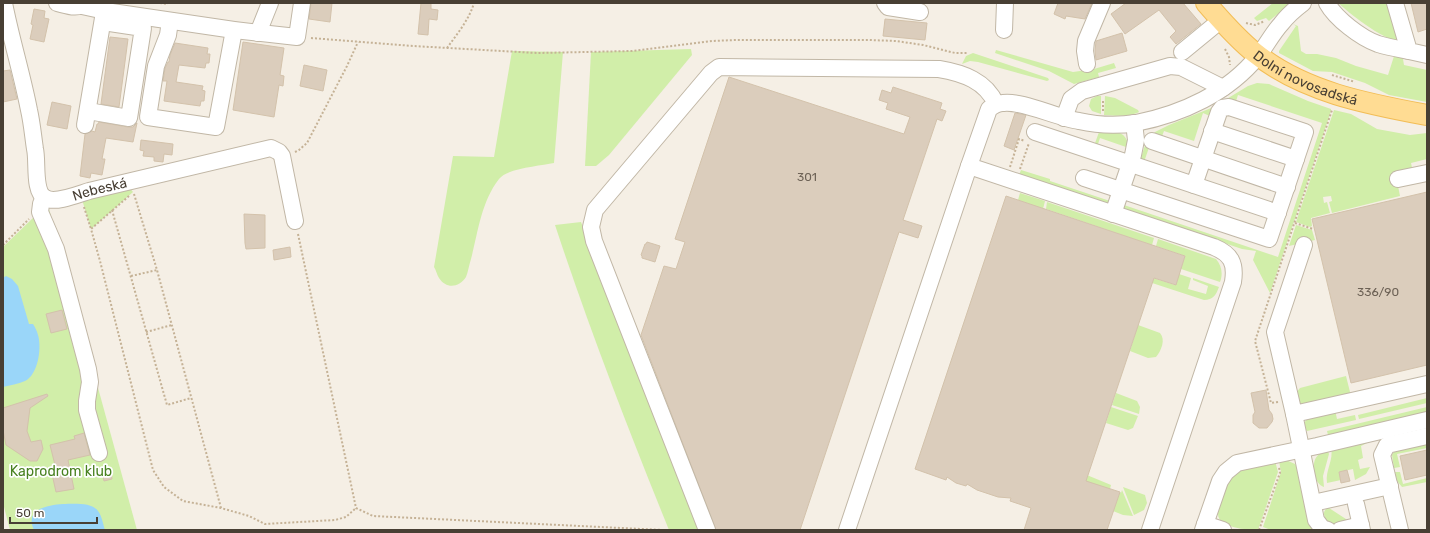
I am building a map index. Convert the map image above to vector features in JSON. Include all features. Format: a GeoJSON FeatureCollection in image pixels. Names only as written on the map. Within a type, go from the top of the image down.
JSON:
{"type":"FeatureCollection","features":[{"type":"Feature","properties":{"kind":"main road","name":"Dolní novosadská"},"geometry":{"type":"LineString","coordinates":[[1206,3],[1246,46],[1273,66],[1298,80],[1363,103],[1427,115]]}},
{"type":"Feature","properties":{"kind":"street"},"geometry":{"type":"LineString","coordinates":[[4,3],[29,110],[36,150],[38,188],[42,203],[41,216],[56,250],[88,369],[90,382],[86,401],[87,410],[98,454]]}},
{"type":"Feature","properties":{"kind":"street"},"geometry":{"type":"LineString","coordinates":[[57,3],[77,7],[83,4],[104,16],[143,28],[129,118],[86,118],[104,16]]}},
{"type":"Feature","properties":{"kind":"street"},"geometry":{"type":"LineString","coordinates":[[258,33],[270,3]]}},
{"type":"Feature","properties":{"kind":"street"},"geometry":{"type":"LineString","coordinates":[[104,16],[170,21],[297,37],[302,3]]}},
{"type":"Feature","properties":{"kind":"street"},"geometry":{"type":"LineString","coordinates":[[885,3],[888,7],[920,12]]}},
{"type":"Feature","properties":{"kind":"street"},"geometry":{"type":"LineString","coordinates":[[1004,30],[1005,3]]}},
{"type":"Feature","properties":{"kind":"street"},"geometry":{"type":"LineString","coordinates":[[1087,64],[1085,51],[1086,41],[1102,3]]}},
{"type":"Feature","properties":{"kind":"street"},"geometry":{"type":"LineString","coordinates":[[847,530],[989,109],[996,104],[1003,102],[1014,103],[1080,122],[1099,124],[1134,123],[1181,110],[1205,99],[1223,88],[1237,76],[1258,56],[1281,23],[1303,3]]}},
{"type":"Feature","properties":{"kind":"street"},"geometry":{"type":"LineString","coordinates":[[1327,3],[1337,16],[1354,31],[1377,44],[1427,55]]}},
{"type":"Feature","properties":{"kind":"street"},"geometry":{"type":"LineString","coordinates":[[1395,3],[1409,51]]}},
{"type":"Feature","properties":{"kind":"street"},"geometry":{"type":"LineString","coordinates":[[1182,52],[1221,20]]}},
{"type":"Feature","properties":{"kind":"street"},"geometry":{"type":"LineString","coordinates":[[170,21],[168,35],[156,66],[148,117],[216,127],[234,30]]}},
{"type":"Feature","properties":{"kind":"street"},"geometry":{"type":"LineString","coordinates":[[1064,118],[1071,99],[1082,91],[1170,66],[1181,67],[1223,88]]}},
{"type":"Feature","properties":{"kind":"street"},"geometry":{"type":"LineString","coordinates":[[707,530],[594,241],[591,227],[595,210],[711,73],[719,67],[939,69],[956,72],[978,82],[989,92],[996,104]]}},
{"type":"Feature","properties":{"kind":"street"},"geometry":{"type":"LineString","coordinates":[[1084,178],[1269,239],[1305,132],[1226,107],[1220,110],[1194,185]]}},
{"type":"Feature","properties":{"kind":"street"},"geometry":{"type":"LineString","coordinates":[[1113,214],[1122,190],[1136,140],[1134,123]]}},
{"type":"Feature","properties":{"kind":"street"},"geometry":{"type":"LineString","coordinates":[[1212,131],[1296,159]]}},
{"type":"Feature","properties":{"kind":"street"},"geometry":{"type":"LineString","coordinates":[[1032,137],[1130,164],[1278,213]]}},
{"type":"Feature","properties":{"kind":"street"},"geometry":{"type":"LineString","coordinates":[[1152,141],[1287,186]]}},
{"type":"Feature","properties":{"kind":"street","name":"Nebeská"},"geometry":{"type":"LineString","coordinates":[[42,203],[47,199],[53,200],[271,148],[279,152],[282,156]]}},
{"type":"Feature","properties":{"kind":"street"},"geometry":{"type":"LineString","coordinates":[[282,156],[295,221]]}},
{"type":"Feature","properties":{"kind":"street"},"geometry":{"type":"LineString","coordinates":[[969,166],[1222,250],[1228,254],[1232,260],[1234,267],[1233,282],[1150,530]]}},
{"type":"Feature","properties":{"kind":"street"},"geometry":{"type":"LineString","coordinates":[[1398,179],[1427,173]]}},
{"type":"Feature","properties":{"kind":"street"},"geometry":{"type":"LineString","coordinates":[[1304,246],[1275,332],[1316,520],[1322,528],[1328,530]]}},
{"type":"Feature","properties":{"kind":"street"},"geometry":{"type":"LineString","coordinates":[[1294,414],[1427,384]]}},
{"type":"Feature","properties":{"kind":"street"},"geometry":{"type":"LineString","coordinates":[[1223,530],[1204,527],[1218,486],[1223,476],[1230,468],[1242,462],[1427,420]]}},
{"type":"Feature","properties":{"kind":"street"},"geometry":{"type":"LineString","coordinates":[[1400,530],[1382,455],[1387,445],[1427,436]]}},
{"type":"Feature","properties":{"kind":"street"},"geometry":{"type":"LineString","coordinates":[[1313,504],[1390,486]]}},
{"type":"Feature","properties":{"kind":"street"},"geometry":{"type":"LineString","coordinates":[[1340,530],[1362,528],[1356,504]]}},
{"type":"Feature","properties":{"kind":"path"},"geometry":{"type":"LineString","coordinates":[[160,3],[168,4]]}},
{"type":"Feature","properties":{"kind":"path"},"geometry":{"type":"LineString","coordinates":[[447,48],[463,26],[474,3]]}},
{"type":"Feature","properties":{"kind":"path"},"geometry":{"type":"LineString","coordinates":[[1242,22],[1255,25],[1268,19]]}},
{"type":"Feature","properties":{"kind":"path"},"geometry":{"type":"LineString","coordinates":[[297,37],[447,48],[537,52],[632,51],[735,40],[869,40],[896,41],[923,45],[955,53],[967,53]]}},
{"type":"Feature","properties":{"kind":"path"},"geometry":{"type":"LineString","coordinates":[[282,156],[299,150],[307,143],[358,42]]}},
{"type":"Feature","properties":{"kind":"path"},"geometry":{"type":"LineString","coordinates":[[1332,75],[1358,83]]}},
{"type":"Feature","properties":{"kind":"path"},"geometry":{"type":"LineString","coordinates":[[1103,96],[1103,114]]}},
{"type":"Feature","properties":{"kind":"path"},"geometry":{"type":"LineString","coordinates":[[1005,168],[1009,170],[1019,139],[1032,137]]}},
{"type":"Feature","properties":{"kind":"path"},"geometry":{"type":"LineString","coordinates":[[91,228],[133,192],[157,270],[221,508]]}},
{"type":"Feature","properties":{"kind":"path"},"geometry":{"type":"LineString","coordinates":[[80,193],[100,260],[153,470],[164,487],[183,501],[221,508],[249,516],[265,524],[335,520],[346,517],[356,508]]}},
{"type":"Feature","properties":{"kind":"path"},"geometry":{"type":"LineString","coordinates":[[3,245],[35,213],[42,203]]}},
{"type":"Feature","properties":{"kind":"path"},"geometry":{"type":"LineString","coordinates":[[112,210],[167,405],[191,398]]}},
{"type":"Feature","properties":{"kind":"path"},"geometry":{"type":"LineString","coordinates":[[295,221],[356,508]]}},
{"type":"Feature","properties":{"kind":"path"},"geometry":{"type":"LineString","coordinates":[[1295,223],[1313,229]]}},
{"type":"Feature","properties":{"kind":"path"},"geometry":{"type":"LineString","coordinates":[[131,276],[157,270]]}},
{"type":"Feature","properties":{"kind":"path"},"geometry":{"type":"LineString","coordinates":[[146,332],[172,325]]}},
{"type":"Feature","properties":{"kind":"path"},"geometry":{"type":"LineString","coordinates":[[1271,403],[1281,402]]}},
{"type":"Feature","properties":{"kind":"path"},"geometry":{"type":"LineString","coordinates":[[1259,530],[1280,473],[1276,454]]}},
{"type":"Feature","properties":{"kind":"path"},"geometry":{"type":"LineString","coordinates":[[356,508],[372,516],[663,530]]}},
{"type":"Feature","properties":{"kind":"green space"},"geometry":{"type":"Polygon","coordinates":[[[1273,3],[1291,3],[1269,21],[1266,18],[1257,21],[1254,18],[1273,3]]]}},
{"type":"Feature","properties":{"kind":"green space"},"geometry":{"type":"Polygon","coordinates":[[[1338,3],[1389,3],[1399,40],[1393,40],[1385,37],[1358,19],[1338,3]]]}},
{"type":"Feature","properties":{"kind":"green space"},"geometry":{"type":"Polygon","coordinates":[[[1293,24],[1298,26],[1301,51],[1306,54],[1317,54],[1336,58],[1356,66],[1388,75],[1395,53],[1402,53],[1404,65],[1427,70],[1427,102],[1389,95],[1365,83],[1332,72],[1313,71],[1279,53],[1296,26],[1293,24]]]}},
{"type":"Feature","properties":{"kind":"green space"},"geometry":{"type":"Polygon","coordinates":[[[691,49],[692,55],[609,155],[596,166],[585,166],[591,52],[691,49]]]}},
{"type":"Feature","properties":{"kind":"green space"},"geometry":{"type":"Polygon","coordinates":[[[996,50],[1073,72],[1094,69],[1114,63],[1116,68],[1098,73],[1099,77],[1074,84],[1049,71],[995,53],[996,50]]]}},
{"type":"Feature","properties":{"kind":"green space"},"geometry":{"type":"Polygon","coordinates":[[[512,51],[563,52],[554,163],[509,172],[499,179],[484,208],[466,277],[460,283],[452,286],[442,282],[434,267],[453,156],[494,157],[512,51]]]}},
{"type":"Feature","properties":{"kind":"green space"},"geometry":{"type":"Polygon","coordinates":[[[973,53],[1048,78],[1049,80],[1047,81],[978,62],[970,61],[962,64],[966,56],[973,53]]]}},
{"type":"Feature","properties":{"kind":"green space"},"geometry":{"type":"Polygon","coordinates":[[[1257,83],[1269,84],[1331,109],[1270,293],[1253,260],[1256,251],[1242,249],[1124,209],[1124,205],[1278,257],[1322,123],[1238,95],[1235,104],[1225,100],[1248,86],[1257,83]]]}},
{"type":"Feature","properties":{"kind":"green space"},"geometry":{"type":"Polygon","coordinates":[[[1101,96],[1101,114],[1092,111],[1089,106],[1091,99],[1101,96]]]}},
{"type":"Feature","properties":{"kind":"green space"},"geometry":{"type":"Polygon","coordinates":[[[1105,96],[1115,98],[1138,110],[1139,112],[1135,114],[1118,116],[1104,115],[1105,96]]]}},
{"type":"Feature","properties":{"kind":"green space"},"geometry":{"type":"Polygon","coordinates":[[[1216,106],[1212,117],[1203,113],[1194,141],[1164,131],[1161,139],[1153,136],[1144,162],[1140,161],[1146,142],[1155,132],[1216,106]]]}},
{"type":"Feature","properties":{"kind":"green space"},"geometry":{"type":"Polygon","coordinates":[[[1334,110],[1351,114],[1377,129],[1410,135],[1427,133],[1427,159],[1411,163],[1413,172],[1396,176],[1400,196],[1332,213],[1329,202],[1332,201],[1331,196],[1323,197],[1324,203],[1327,202],[1330,213],[1311,218],[1312,226],[1310,227],[1296,222],[1334,110]]]}},
{"type":"Feature","properties":{"kind":"green space"},"geometry":{"type":"Polygon","coordinates":[[[1099,132],[1115,132],[1125,137],[1129,148],[1124,156],[1126,147],[1100,138],[1097,147],[1094,146],[1099,132]]]}},
{"type":"Feature","properties":{"kind":"green space"},"geometry":{"type":"Polygon","coordinates":[[[1021,170],[1110,201],[1109,204],[1019,175],[1021,170]]]}},
{"type":"Feature","properties":{"kind":"green space"},"geometry":{"type":"Polygon","coordinates":[[[125,182],[133,192],[91,229],[80,193],[125,182]]]}},
{"type":"Feature","properties":{"kind":"green space"},"geometry":{"type":"Polygon","coordinates":[[[1020,193],[1045,201],[1043,209],[1018,200],[1020,193]]]}},
{"type":"Feature","properties":{"kind":"green space"},"geometry":{"type":"Polygon","coordinates":[[[1047,202],[1154,238],[1152,245],[1046,209],[1047,202]]]}},
{"type":"Feature","properties":{"kind":"green space","name":"Kaprodrom klub"},"geometry":{"type":"Polygon","coordinates":[[[49,209],[137,530],[10,530],[3,503],[3,247],[34,217],[49,209]]]}},
{"type":"Feature","properties":{"kind":"green space"},"geometry":{"type":"Polygon","coordinates":[[[581,222],[700,530],[669,530],[624,416],[581,302],[555,225],[581,222]]]}},
{"type":"Feature","properties":{"kind":"green space"},"geometry":{"type":"Polygon","coordinates":[[[1296,225],[1312,230],[1315,240],[1289,246],[1296,225]]]}},
{"type":"Feature","properties":{"kind":"green space"},"geometry":{"type":"Polygon","coordinates":[[[1158,239],[1216,259],[1220,264],[1220,282],[1181,269],[1185,256],[1156,246],[1158,239]]]}},
{"type":"Feature","properties":{"kind":"green space"},"geometry":{"type":"Polygon","coordinates":[[[1179,274],[1191,278],[1188,289],[1206,294],[1208,286],[1193,280],[1193,278],[1219,287],[1214,296],[1210,299],[1204,300],[1146,281],[1147,276],[1175,285],[1179,274]]]}},
{"type":"Feature","properties":{"kind":"green space"},"geometry":{"type":"Polygon","coordinates":[[[1138,325],[1160,333],[1162,336],[1163,342],[1160,352],[1156,357],[1148,358],[1130,351],[1138,325]]]}},
{"type":"Feature","properties":{"kind":"green space"},"geometry":{"type":"Polygon","coordinates":[[[1346,376],[1351,396],[1302,405],[1299,404],[1296,393],[1300,388],[1346,376]]]}},
{"type":"Feature","properties":{"kind":"green space"},"geometry":{"type":"Polygon","coordinates":[[[1116,393],[1137,401],[1140,407],[1139,414],[1112,405],[1116,393]]]}},
{"type":"Feature","properties":{"kind":"green space"},"geometry":{"type":"Polygon","coordinates":[[[1427,398],[1427,403],[1359,419],[1358,415],[1427,398]]]}},
{"type":"Feature","properties":{"kind":"green space"},"geometry":{"type":"Polygon","coordinates":[[[1111,407],[1138,416],[1133,428],[1128,430],[1106,423],[1111,407]]]}},
{"type":"Feature","properties":{"kind":"green space"},"geometry":{"type":"Polygon","coordinates":[[[1427,407],[1427,412],[1328,435],[1327,431],[1427,407]]]}},
{"type":"Feature","properties":{"kind":"green space"},"geometry":{"type":"Polygon","coordinates":[[[1335,410],[1337,419],[1355,415],[1356,420],[1307,431],[1304,425],[1307,419],[1335,410]]]}},
{"type":"Feature","properties":{"kind":"green space"},"geometry":{"type":"Polygon","coordinates":[[[1427,426],[1427,428],[1369,442],[1361,446],[1363,458],[1358,460],[1360,469],[1370,467],[1366,474],[1355,480],[1353,469],[1339,472],[1341,480],[1327,483],[1327,474],[1332,452],[1331,448],[1427,426]]]}},
{"type":"Feature","properties":{"kind":"green space"},"geometry":{"type":"Polygon","coordinates":[[[1427,441],[1427,448],[1397,454],[1400,467],[1394,468],[1392,455],[1395,450],[1427,441]]]}},
{"type":"Feature","properties":{"kind":"green space"},"geometry":{"type":"Polygon","coordinates":[[[1327,449],[1329,454],[1323,476],[1324,487],[1317,481],[1314,462],[1317,456],[1327,449]]]}},
{"type":"Feature","properties":{"kind":"green space"},"geometry":{"type":"Polygon","coordinates":[[[1286,460],[1295,464],[1298,469],[1316,530],[1271,530],[1263,527],[1281,472],[1279,461],[1286,460]]]}},
{"type":"Feature","properties":{"kind":"green space"},"geometry":{"type":"Polygon","coordinates":[[[1275,461],[1278,472],[1258,530],[1234,527],[1219,519],[1219,505],[1230,480],[1241,470],[1275,461]]]}},
{"type":"Feature","properties":{"kind":"green space"},"geometry":{"type":"Polygon","coordinates":[[[1395,472],[1400,472],[1403,484],[1427,478],[1427,482],[1402,487],[1397,481],[1395,472]]]}},
{"type":"Feature","properties":{"kind":"green space"},"geometry":{"type":"Polygon","coordinates":[[[1082,473],[1111,485],[1110,489],[1077,486],[1082,473]]]}},
{"type":"Feature","properties":{"kind":"green space"},"geometry":{"type":"Polygon","coordinates":[[[1123,487],[1145,495],[1147,503],[1144,510],[1134,515],[1123,487]]]}},
{"type":"Feature","properties":{"kind":"green space"},"geometry":{"type":"Polygon","coordinates":[[[1122,490],[1133,516],[1123,515],[1113,511],[1122,490]]]}},
{"type":"Feature","properties":{"kind":"green space"},"geometry":{"type":"Polygon","coordinates":[[[1329,507],[1349,521],[1336,525],[1328,523],[1324,516],[1324,512],[1329,507]]]}},
{"type":"Feature","properties":{"kind":"water"},"geometry":{"type":"Polygon","coordinates":[[[6,276],[12,279],[18,286],[29,324],[33,324],[37,332],[39,340],[39,354],[36,367],[29,378],[25,381],[3,387],[3,278],[6,276]]]}},
{"type":"Feature","properties":{"kind":"water"},"geometry":{"type":"Polygon","coordinates":[[[63,504],[82,504],[95,508],[100,515],[105,530],[34,530],[32,517],[35,513],[45,507],[63,504]]]}},
{"type":"Feature","properties":{"kind":"building"},"geometry":{"type":"Polygon","coordinates":[[[311,3],[332,3],[330,22],[309,19],[311,3]]]}},
{"type":"Feature","properties":{"kind":"building"},"geometry":{"type":"Polygon","coordinates":[[[421,3],[431,3],[431,9],[438,10],[437,20],[429,19],[428,35],[418,34],[421,3]]]}},
{"type":"Feature","properties":{"kind":"building"},"geometry":{"type":"Polygon","coordinates":[[[1058,3],[1092,3],[1085,19],[1066,16],[1065,19],[1054,14],[1058,3]]]}},
{"type":"Feature","properties":{"kind":"building"},"geometry":{"type":"Polygon","coordinates":[[[1126,3],[1183,3],[1201,24],[1176,44],[1170,37],[1176,31],[1159,10],[1125,34],[1111,14],[1126,3]]]}},
{"type":"Feature","properties":{"kind":"building"},"geometry":{"type":"Polygon","coordinates":[[[1411,3],[1427,3],[1427,29],[1418,32],[1411,3]]]}},
{"type":"Feature","properties":{"kind":"building"},"geometry":{"type":"Polygon","coordinates":[[[34,9],[45,11],[44,18],[49,19],[44,42],[30,39],[34,9]]]}},
{"type":"Feature","properties":{"kind":"building"},"geometry":{"type":"Polygon","coordinates":[[[885,19],[927,23],[925,40],[883,36],[885,19]]]}},
{"type":"Feature","properties":{"kind":"building"},"geometry":{"type":"Polygon","coordinates":[[[1122,33],[1127,51],[1096,60],[1096,41],[1122,33]]]}},
{"type":"Feature","properties":{"kind":"building"},"geometry":{"type":"Polygon","coordinates":[[[110,37],[128,39],[119,107],[101,104],[110,37]]]}},
{"type":"Feature","properties":{"kind":"building"},"geometry":{"type":"Polygon","coordinates":[[[243,42],[284,48],[280,75],[284,76],[283,86],[279,85],[274,117],[233,110],[243,42]]]}},
{"type":"Feature","properties":{"kind":"building"},"geometry":{"type":"Polygon","coordinates":[[[175,43],[208,48],[207,54],[210,54],[209,63],[206,63],[205,68],[179,65],[176,82],[203,86],[202,90],[205,91],[204,101],[201,101],[200,106],[164,101],[167,81],[163,81],[165,68],[169,62],[175,43]]]}},
{"type":"Feature","properties":{"kind":"building"},"geometry":{"type":"Polygon","coordinates":[[[304,65],[327,70],[323,91],[300,86],[304,65]]]}},
{"type":"Feature","properties":{"kind":"building"},"geometry":{"type":"Polygon","coordinates":[[[10,70],[17,99],[3,102],[3,71],[10,70]]]}},
{"type":"Feature","properties":{"kind":"building"},"geometry":{"type":"Polygon","coordinates":[[[729,77],[904,134],[910,117],[886,109],[888,103],[879,100],[882,90],[891,93],[893,87],[942,103],[940,109],[946,111],[942,121],[937,119],[903,220],[922,226],[918,238],[899,232],[800,530],[716,530],[641,335],[664,266],[676,269],[685,242],[675,239],[729,77]]]}},
{"type":"Feature","properties":{"kind":"building"},"geometry":{"type":"Polygon","coordinates":[[[52,102],[71,106],[67,129],[47,125],[52,102]]]}},
{"type":"Feature","properties":{"kind":"building"},"geometry":{"type":"Polygon","coordinates":[[[1015,113],[1026,115],[1014,150],[1004,146],[1015,113]]]}},
{"type":"Feature","properties":{"kind":"building"},"geometry":{"type":"Polygon","coordinates":[[[99,122],[128,127],[133,127],[137,123],[133,142],[106,138],[102,159],[105,159],[102,175],[91,173],[90,178],[80,176],[85,134],[92,131],[95,132],[99,122]]]}},
{"type":"Feature","properties":{"kind":"building"},"geometry":{"type":"Polygon","coordinates":[[[141,140],[173,144],[172,155],[164,154],[163,162],[154,161],[154,157],[143,156],[144,151],[140,150],[141,140]]]}},
{"type":"Feature","properties":{"kind":"building"},"geometry":{"type":"Polygon","coordinates":[[[1427,192],[1427,365],[1351,383],[1312,219],[1427,192]]]}},
{"type":"Feature","properties":{"kind":"building"},"geometry":{"type":"Polygon","coordinates":[[[1006,196],[1185,256],[1176,285],[1154,278],[1086,481],[1120,492],[1107,530],[1024,530],[1031,508],[1010,501],[1011,498],[998,497],[977,490],[967,484],[966,486],[956,483],[947,477],[946,480],[915,469],[1006,196]]]}},
{"type":"Feature","properties":{"kind":"building"},"geometry":{"type":"Polygon","coordinates":[[[244,214],[265,215],[265,248],[246,249],[244,214]]]}},
{"type":"Feature","properties":{"kind":"building"},"geometry":{"type":"Polygon","coordinates":[[[647,242],[660,246],[655,262],[642,258],[641,255],[647,242]]]}},
{"type":"Feature","properties":{"kind":"building"},"geometry":{"type":"Polygon","coordinates":[[[290,247],[291,257],[274,260],[273,250],[290,247]]]}},
{"type":"Feature","properties":{"kind":"building"},"geometry":{"type":"Polygon","coordinates":[[[62,310],[67,329],[51,333],[46,314],[62,310]]]}},
{"type":"Feature","properties":{"kind":"building"},"geometry":{"type":"Polygon","coordinates":[[[1266,390],[1269,410],[1273,419],[1267,428],[1259,428],[1253,423],[1253,415],[1255,412],[1251,393],[1266,390]]]}},
{"type":"Feature","properties":{"kind":"building"},"geometry":{"type":"Polygon","coordinates":[[[47,394],[48,396],[30,408],[27,431],[31,442],[41,440],[43,449],[37,461],[30,461],[6,445],[3,430],[3,408],[47,394]]]}},
{"type":"Feature","properties":{"kind":"building"},"geometry":{"type":"Polygon","coordinates":[[[84,433],[90,455],[68,460],[74,489],[56,492],[52,474],[57,473],[50,445],[75,439],[74,436],[84,433]]]}},
{"type":"Feature","properties":{"kind":"building"},"geometry":{"type":"Polygon","coordinates":[[[1427,450],[1427,475],[1405,480],[1400,456],[1427,450]]]}},
{"type":"Feature","properties":{"kind":"building"},"geometry":{"type":"Polygon","coordinates":[[[111,470],[112,479],[104,481],[102,472],[111,470]]]}},
{"type":"Feature","properties":{"kind":"building"},"geometry":{"type":"Polygon","coordinates":[[[1347,470],[1350,481],[1341,483],[1339,472],[1347,470]]]}}]}
